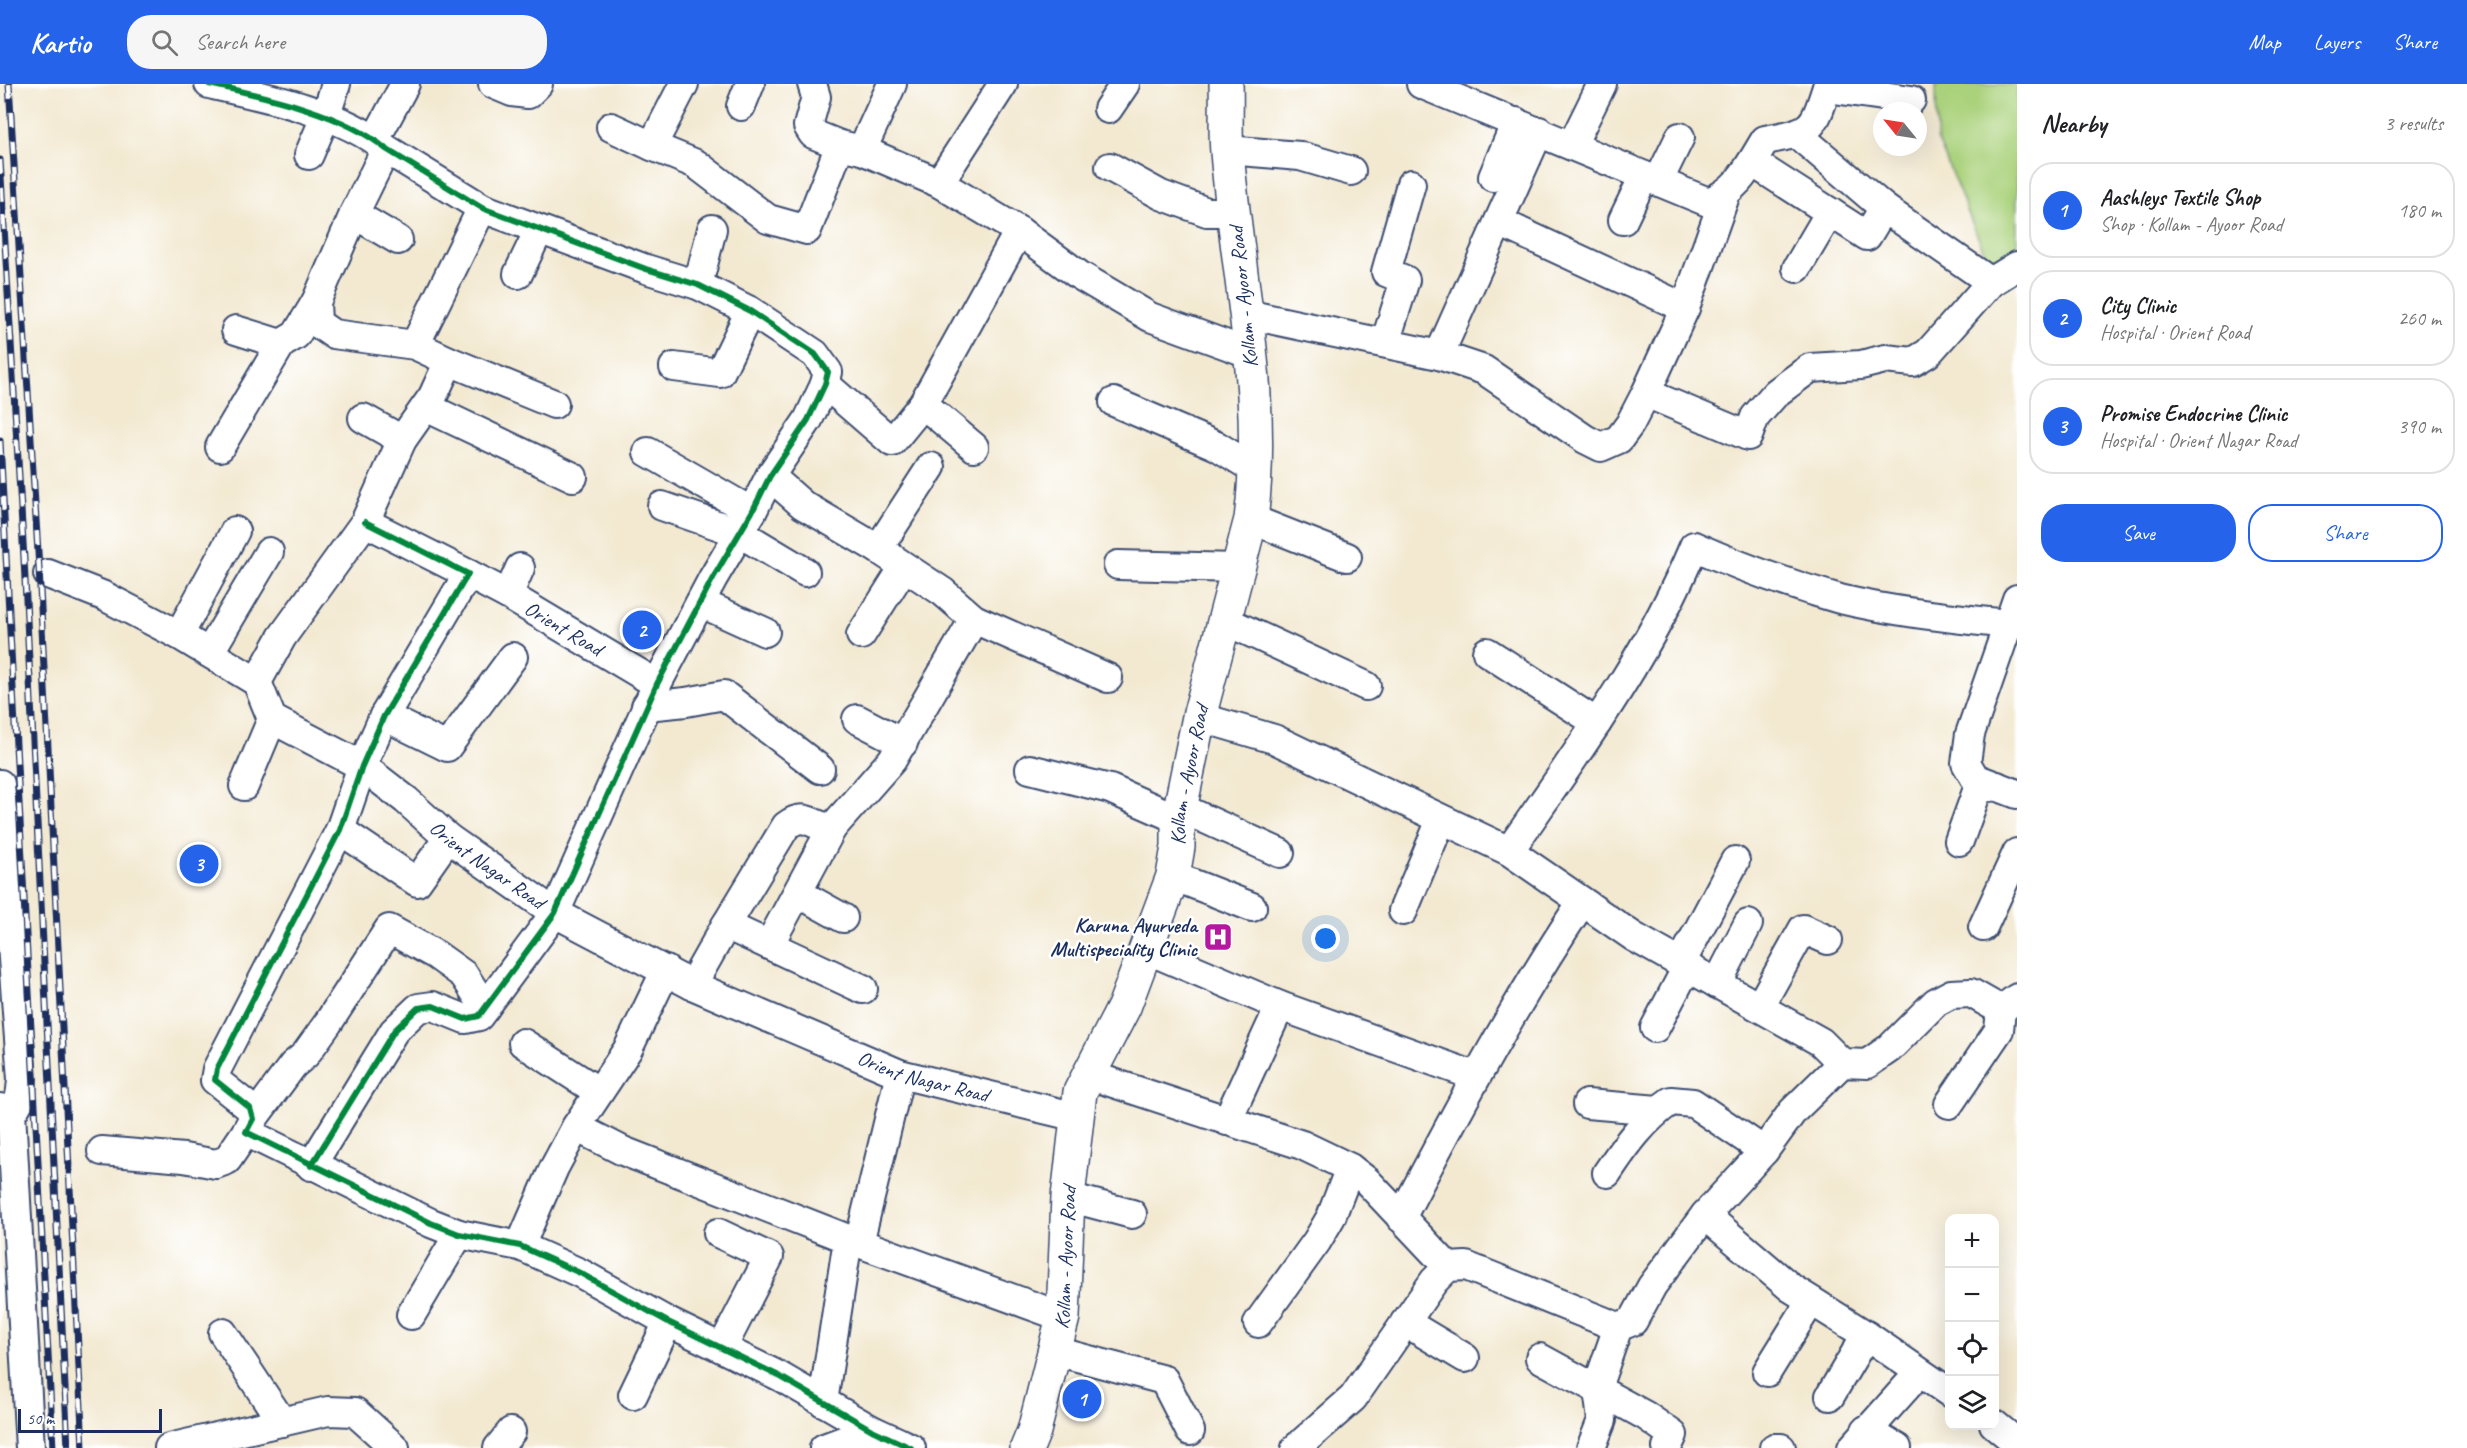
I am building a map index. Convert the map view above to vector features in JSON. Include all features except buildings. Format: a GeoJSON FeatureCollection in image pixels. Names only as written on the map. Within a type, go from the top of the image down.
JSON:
{"type":"FeatureCollection","features":[{"type":"Feature","properties":{"kind":"main road","name":"Kollam - Ayoor Road"},"geometry":{"type":"LineString","coordinates":[[1027,1448],[1034,1431],[1063,1317],[1068,1197],[1080,1092],[1124,1007],[1173,876],[1180,813],[1199,717],[1251,519],[1254,492],[1254,404],[1227,150],[1226,84]]}},
{"type":"Feature","properties":{"kind":"street"},"geometry":{"type":"LineString","coordinates":[[209,84],[326,115],[381,145],[482,208],[698,285],[750,311],[815,354],[828,372],[825,384],[808,420],[770,476],[651,695],[632,743],[555,913],[479,1016],[465,1019],[433,1006],[418,1008],[394,1031],[311,1166]]}},
{"type":"Feature","properties":{"kind":"street"},"geometry":{"type":"LineString","coordinates":[[309,155],[336,84]]}},
{"type":"Feature","properties":{"kind":"street"},"geometry":{"type":"LineString","coordinates":[[220,447],[281,344],[296,335],[316,302],[354,214],[405,84]]}},
{"type":"Feature","properties":{"kind":"street"},"geometry":{"type":"LineString","coordinates":[[493,84],[512,92],[528,94],[538,84]]}},
{"type":"Feature","properties":{"kind":"street"},"geometry":{"type":"LineString","coordinates":[[652,146],[684,84]]}},
{"type":"Feature","properties":{"kind":"street"},"geometry":{"type":"LineString","coordinates":[[812,84],[816,97],[808,126],[813,134],[939,183],[1019,231],[1079,275],[1150,317],[1249,352]]}},
{"type":"Feature","properties":{"kind":"street"},"geometry":{"type":"LineString","coordinates":[[611,127],[696,164],[768,219],[807,230],[851,148],[892,84]]}},
{"type":"Feature","properties":{"kind":"street"},"geometry":{"type":"LineString","coordinates":[[939,183],[1003,84]]}},
{"type":"Feature","properties":{"kind":"street"},"geometry":{"type":"LineString","coordinates":[[1108,109],[1125,84]]}},
{"type":"Feature","properties":{"kind":"street"},"geometry":{"type":"LineString","coordinates":[[1421,84],[1708,202],[1725,196]]}},
{"type":"Feature","properties":{"kind":"street"},"geometry":{"type":"LineString","coordinates":[[1572,145],[1602,84]]}},
{"type":"Feature","properties":{"kind":"street"},"geometry":{"type":"LineString","coordinates":[[1246,314],[1438,355],[1484,370],[1585,439],[1601,447],[1619,439],[1630,424],[1685,308],[1725,196],[1752,162],[1765,140],[1797,134],[1816,121],[1827,86],[1911,100]]}},
{"type":"Feature","properties":{"kind":"street"},"geometry":{"type":"LineString","coordinates":[[1493,177],[1527,127]]}},
{"type":"Feature","properties":{"kind":"street"},"geometry":{"type":"LineString","coordinates":[[1438,355],[1498,222],[1527,127]]}},
{"type":"Feature","properties":{"kind":"street"},"geometry":{"type":"LineString","coordinates":[[1797,134],[1884,208],[1991,282]]}},
{"type":"Feature","properties":{"kind":"street"},"geometry":{"type":"LineString","coordinates":[[1623,220],[1680,137]]}},
{"type":"Feature","properties":{"kind":"street"},"geometry":{"type":"LineString","coordinates":[[1227,150],[1300,156],[1351,171]]}},
{"type":"Feature","properties":{"kind":"street"},"geometry":{"type":"LineString","coordinates":[[1752,162],[1867,236],[1884,208]]}},
{"type":"Feature","properties":{"kind":"street"},"geometry":{"type":"LineString","coordinates":[[1110,168],[1161,195],[1207,212],[1234,212]]}},
{"type":"Feature","properties":{"kind":"street"},"geometry":{"type":"LineString","coordinates":[[1385,343],[1405,280],[1386,272],[1411,184]]}},
{"type":"Feature","properties":{"kind":"street"},"geometry":{"type":"LineString","coordinates":[[415,345],[482,208]]}},
{"type":"Feature","properties":{"kind":"street"},"geometry":{"type":"LineString","coordinates":[[1797,268],[1830,212]]}},
{"type":"Feature","properties":{"kind":"street"},"geometry":{"type":"LineString","coordinates":[[354,214],[398,240]]}},
{"type":"Feature","properties":{"kind":"street"},"geometry":{"type":"LineString","coordinates":[[1498,222],[1685,308]]}},
{"type":"Feature","properties":{"kind":"street"},"geometry":{"type":"LineString","coordinates":[[698,285],[712,229]]}},
{"type":"Feature","properties":{"kind":"street"},"geometry":{"type":"LineString","coordinates":[[518,274],[539,230]]}},
{"type":"Feature","properties":{"kind":"street"},"geometry":{"type":"LineString","coordinates":[[825,384],[892,442],[923,404],[1019,231]]}},
{"type":"Feature","properties":{"kind":"street"},"geometry":{"type":"LineString","coordinates":[[1646,393],[1748,436],[1755,417],[1776,393],[1810,368],[1861,365],[1885,359],[1913,363],[1928,353],[1991,282],[2017,266]]}},
{"type":"Feature","properties":{"kind":"street"},"geometry":{"type":"LineString","coordinates":[[316,302],[317,323],[333,334],[415,345],[554,404]]}},
{"type":"Feature","properties":{"kind":"street"},"geometry":{"type":"LineString","coordinates":[[674,367],[720,373],[750,311]]}},
{"type":"Feature","properties":{"kind":"street"},"geometry":{"type":"LineString","coordinates":[[236,330],[281,344]]}},
{"type":"Feature","properties":{"kind":"street"},"geometry":{"type":"LineString","coordinates":[[257,682],[282,637],[365,522],[402,440],[426,407],[449,361]]}},
{"type":"Feature","properties":{"kind":"street"},"geometry":{"type":"LineString","coordinates":[[1114,402],[1217,446],[1254,469]]}},
{"type":"Feature","properties":{"kind":"street"},"geometry":{"type":"LineString","coordinates":[[923,404],[974,447]]}},
{"type":"Feature","properties":{"kind":"street"},"geometry":{"type":"LineString","coordinates":[[426,407],[573,477]]}},
{"type":"Feature","properties":{"kind":"street"},"geometry":{"type":"LineString","coordinates":[[363,418],[402,440]]}},
{"type":"Feature","properties":{"kind":"street"},"geometry":{"type":"LineString","coordinates":[[648,452],[746,522],[805,572]]}},
{"type":"Feature","properties":{"kind":"street"},"geometry":{"type":"LineString","coordinates":[[878,549],[932,468]]}},
{"type":"Feature","properties":{"kind":"street"},"geometry":{"type":"LineString","coordinates":[[770,476],[803,505],[878,549],[943,592],[974,619],[1108,678]]}},
{"type":"Feature","properties":{"kind":"street"},"geometry":{"type":"LineString","coordinates":[[662,506],[746,522]]}},
{"type":"Feature","properties":{"kind":"street"},"geometry":{"type":"LineString","coordinates":[[1251,519],[1347,557]]}},
{"type":"Feature","properties":{"kind":"street","name":"Orient Road"},"geometry":{"type":"LineString","coordinates":[[365,522],[508,595],[651,695]]}},
{"type":"Feature","properties":{"kind":"street"},"geometry":{"type":"LineString","coordinates":[[179,635],[235,531]]}},
{"type":"Feature","properties":{"kind":"street"},"geometry":{"type":"LineString","coordinates":[[1509,851],[1615,698],[1665,612],[1694,546],[1749,570],[1842,599],[1946,617],[2013,612],[1970,734],[1965,763],[1975,778],[2007,790]]}},
{"type":"Feature","properties":{"kind":"street"},"geometry":{"type":"LineString","coordinates":[[209,653],[269,552]]}},
{"type":"Feature","properties":{"kind":"street"},"geometry":{"type":"LineString","coordinates":[[1118,565],[1238,568]]}},
{"type":"Feature","properties":{"kind":"street"},"geometry":{"type":"LineString","coordinates":[[861,635],[904,567]]}},
{"type":"Feature","properties":{"kind":"street"},"geometry":{"type":"LineString","coordinates":[[508,595],[520,568]]}},
{"type":"Feature","properties":{"kind":"street"},"geometry":{"type":"LineString","coordinates":[[48,574],[104,596],[179,635],[257,682],[272,719],[243,786]]}},
{"type":"Feature","properties":{"kind":"street"},"geometry":{"type":"LineString","coordinates":[[250,1125],[250,1108],[215,1080],[217,1069],[340,830],[362,766],[384,716],[468,574]]}},
{"type":"Feature","properties":{"kind":"street"},"geometry":{"type":"LineString","coordinates":[[701,603],[765,632]]}},
{"type":"Feature","properties":{"kind":"street"},"geometry":{"type":"LineString","coordinates":[[769,945],[832,828],[892,760],[974,619]]}},
{"type":"Feature","properties":{"kind":"street"},"geometry":{"type":"LineString","coordinates":[[1226,621],[1366,686]]}},
{"type":"Feature","properties":{"kind":"street"},"geometry":{"type":"LineString","coordinates":[[1487,652],[1597,723]]}},
{"type":"Feature","properties":{"kind":"street"},"geometry":{"type":"LineString","coordinates":[[384,716],[447,747],[513,657]]}},
{"type":"Feature","properties":{"kind":"street"},"geometry":{"type":"LineString","coordinates":[[651,695],[686,702],[724,695],[820,769]]}},
{"type":"Feature","properties":{"kind":"street"},"geometry":{"type":"LineString","coordinates":[[1199,717],[1274,740],[1509,851],[1634,937],[1821,1042],[1842,1064]]}},
{"type":"Feature","properties":{"kind":"street","name":"Orient Nagar Road"},"geometry":{"type":"LineString","coordinates":[[272,719],[362,766],[406,800],[448,838],[555,913],[692,985],[900,1074],[1077,1118]]}},
{"type":"Feature","properties":{"kind":"street"},"geometry":{"type":"LineString","coordinates":[[857,719],[903,743]]}},
{"type":"Feature","properties":{"kind":"street"},"geometry":{"type":"LineString","coordinates":[[1030,769],[1110,789],[1180,813],[1280,853]]}},
{"type":"Feature","properties":{"kind":"street"},"geometry":{"type":"LineString","coordinates":[[0,784],[22,1079],[17,1106],[5,1110],[30,1448]]}},
{"type":"Feature","properties":{"kind":"street"},"geometry":{"type":"LineString","coordinates":[[1959,841],[1976,794],[1982,788],[2007,790]]}},
{"type":"Feature","properties":{"kind":"street"},"geometry":{"type":"LineString","coordinates":[[692,985],[786,826],[794,819],[804,818],[832,828]]}},
{"type":"Feature","properties":{"kind":"street"},"geometry":{"type":"LineString","coordinates":[[1403,911],[1441,820]]}},
{"type":"Feature","properties":{"kind":"street"},"geometry":{"type":"LineString","coordinates":[[340,830],[417,882],[448,838]]}},
{"type":"Feature","properties":{"kind":"street"},"geometry":{"type":"LineString","coordinates":[[1983,927],[2017,853]]}},
{"type":"Feature","properties":{"kind":"street"},"geometry":{"type":"LineString","coordinates":[[1655,1028],[1735,861]]}},
{"type":"Feature","properties":{"kind":"street"},"geometry":{"type":"LineString","coordinates":[[1173,876],[1252,908]]}},
{"type":"Feature","properties":{"kind":"street"},"geometry":{"type":"LineString","coordinates":[[798,893],[843,918]]}},
{"type":"Feature","properties":{"kind":"street"},"geometry":{"type":"LineString","coordinates":[[1401,1218],[1475,1076],[1538,968],[1582,902]]}},
{"type":"Feature","properties":{"kind":"street"},"geometry":{"type":"LineString","coordinates":[[1717,984],[1748,924]]}},
{"type":"Feature","properties":{"kind":"street"},"geometry":{"type":"LineString","coordinates":[[726,925],[863,989]]}},
{"type":"Feature","properties":{"kind":"street"},"geometry":{"type":"LineString","coordinates":[[102,1151],[184,1158],[216,1164],[227,1160],[293,1065],[305,1055],[328,1023],[389,929],[436,955],[464,975],[485,1008]]}},
{"type":"Feature","properties":{"kind":"street"},"geometry":{"type":"LineString","coordinates":[[1760,1006],[1803,929],[1828,940]]}},
{"type":"Feature","properties":{"kind":"street"},"geometry":{"type":"LineString","coordinates":[[1146,949],[1280,1006],[1475,1076]]}},
{"type":"Feature","properties":{"kind":"street"},"geometry":{"type":"LineString","coordinates":[[520,1246],[554,1168],[576,1127],[628,1049],[666,970]]}},
{"type":"Feature","properties":{"kind":"street"},"geometry":{"type":"LineString","coordinates":[[1296,1448],[1353,1398],[1434,1281],[1448,1267],[1466,1266],[1618,1327],[1634,1322],[1652,1286],[1705,1215],[1764,1151],[1792,1111],[1842,1064],[1867,1064],[1890,1048],[1936,1002],[1951,994],[1971,993],[2009,1004],[1999,1030],[1949,1104]]}},
{"type":"Feature","properties":{"kind":"street"},"geometry":{"type":"LineString","coordinates":[[1227,1121],[1280,1006]]}},
{"type":"Feature","properties":{"kind":"street"},"geometry":{"type":"LineString","coordinates":[[524,1043],[599,1092]]}},
{"type":"Feature","properties":{"kind":"street"},"geometry":{"type":"LineString","coordinates":[[823,1402],[854,1241],[900,1074]]}},
{"type":"Feature","properties":{"kind":"street"},"geometry":{"type":"LineString","coordinates":[[1089,1075],[1302,1146],[1350,1168],[1367,1181],[1448,1267]]}},
{"type":"Feature","properties":{"kind":"street"},"geometry":{"type":"LineString","coordinates":[[1607,1173],[1626,1145],[1658,1110],[1671,1101],[1693,1104],[1764,1151]]}},
{"type":"Feature","properties":{"kind":"street"},"geometry":{"type":"LineString","coordinates":[[1587,1104],[1658,1110]]}},
{"type":"Feature","properties":{"kind":"street"},"geometry":{"type":"LineString","coordinates":[[250,1125],[311,1166],[431,1223],[459,1234],[520,1246],[580,1273],[668,1322],[779,1376],[872,1430],[911,1448]]}},
{"type":"Feature","properties":{"kind":"street"},"geometry":{"type":"LineString","coordinates":[[576,1127],[623,1151],[854,1241],[1063,1317]]}},
{"type":"Feature","properties":{"kind":"street"},"geometry":{"type":"LineString","coordinates":[[1258,1323],[1317,1241],[1331,1217],[1350,1168]]}},
{"type":"Feature","properties":{"kind":"street"},"geometry":{"type":"LineString","coordinates":[[1068,1197],[1132,1214]]}},
{"type":"Feature","properties":{"kind":"street"},"geometry":{"type":"LineString","coordinates":[[1705,1215],[1791,1288],[1866,1335],[1945,1390]]}},
{"type":"Feature","properties":{"kind":"street"},"geometry":{"type":"LineString","coordinates":[[717,1233],[770,1257],[722,1348]]}},
{"type":"Feature","properties":{"kind":"street"},"geometry":{"type":"LineString","coordinates":[[411,1315],[459,1234]]}},
{"type":"Feature","properties":{"kind":"street"},"geometry":{"type":"LineString","coordinates":[[1767,1372],[1811,1300]]}},
{"type":"Feature","properties":{"kind":"street"},"geometry":{"type":"LineString","coordinates":[[633,1395],[668,1322]]}},
{"type":"Feature","properties":{"kind":"street"},"geometry":{"type":"LineString","coordinates":[[1405,1322],[1465,1358]]}},
{"type":"Feature","properties":{"kind":"street"},"geometry":{"type":"LineString","coordinates":[[1593,1447],[1602,1420],[1598,1390],[1600,1379],[1618,1327]]}},
{"type":"Feature","properties":{"kind":"street"},"geometry":{"type":"LineString","coordinates":[[223,1333],[282,1422]]}},
{"type":"Feature","properties":{"kind":"street"},"geometry":{"type":"LineString","coordinates":[[1830,1396],[1866,1335]]}},
{"type":"Feature","properties":{"kind":"street"},"geometry":{"type":"LineString","coordinates":[[1054,1352],[1164,1380],[1190,1431]]}},
{"type":"Feature","properties":{"kind":"street"},"geometry":{"type":"LineString","coordinates":[[1540,1358],[1646,1416],[1673,1435],[1667,1448]]}},
{"type":"Feature","properties":{"kind":"street"},"geometry":{"type":"LineString","coordinates":[[1897,1448],[1859,1439],[1919,1373]]}},
{"type":"Feature","properties":{"kind":"street"},"geometry":{"type":"LineString","coordinates":[[168,1448],[216,1443],[282,1422],[328,1411],[354,1412],[395,1448]]}},
{"type":"Feature","properties":{"kind":"street"},"geometry":{"type":"LineString","coordinates":[[824,1448],[872,1430]]}},
{"type":"Feature","properties":{"kind":"street"},"geometry":{"type":"LineString","coordinates":[[1774,1448],[1780,1448]]}},
{"type":"Feature","properties":{"kind":"green space"},"geometry":{"type":"Polygon","coordinates":[[[2017,84],[2017,254],[1992,271],[1937,138],[1936,85],[2017,84]]]}},
{"type":"Feature","properties":{"kind":"railway"},"geometry":{"type":"LineString","coordinates":[[9,84],[39,568],[83,1448]]}},
{"type":"Feature","properties":{"kind":"railway"},"geometry":{"type":"LineString","coordinates":[[0,160],[24,559],[68,1448]]}},
{"type":"Feature","properties":{"kind":"railway"},"geometry":{"type":"LineString","coordinates":[[0,441],[53,1448]]}},
{"type":"Feature","properties":{"kind":"cycle path"},"geometry":{"type":"LineString","coordinates":[[209,84],[278,100],[348,125],[482,208],[646,269],[698,285],[750,311],[815,354],[828,372],[825,384],[808,420],[770,476],[657,684],[555,913],[479,1016],[465,1019],[433,1006],[418,1008],[394,1031],[311,1166]]}},
{"type":"Feature","properties":{"kind":"cycle path"},"geometry":{"type":"LineString","coordinates":[[365,522],[468,574],[384,716],[362,766],[340,830],[217,1069],[215,1080],[250,1108],[253,1119],[246,1132],[431,1223],[459,1234],[520,1246],[580,1273],[668,1322],[779,1376],[872,1430],[911,1448]]}},
{"type":"Feature","properties":{"kind":"place","name":"City Clinic"},"geometry":{"type":"Point","coordinates":[642,630]}},
{"type":"Feature","properties":{"kind":"place","name":"Promise Endocrine Clinic"},"geometry":{"type":"Point","coordinates":[199,864]}},
{"type":"Feature","properties":{"kind":"place","name":"Karuna Ayurveda Multispeciality Clinic"},"geometry":{"type":"Point","coordinates":[1218,937]}},
{"type":"Feature","properties":{"kind":"place","name":"Aashleys Textile Shop"},"geometry":{"type":"Point","coordinates":[1082,1399]}}]}
